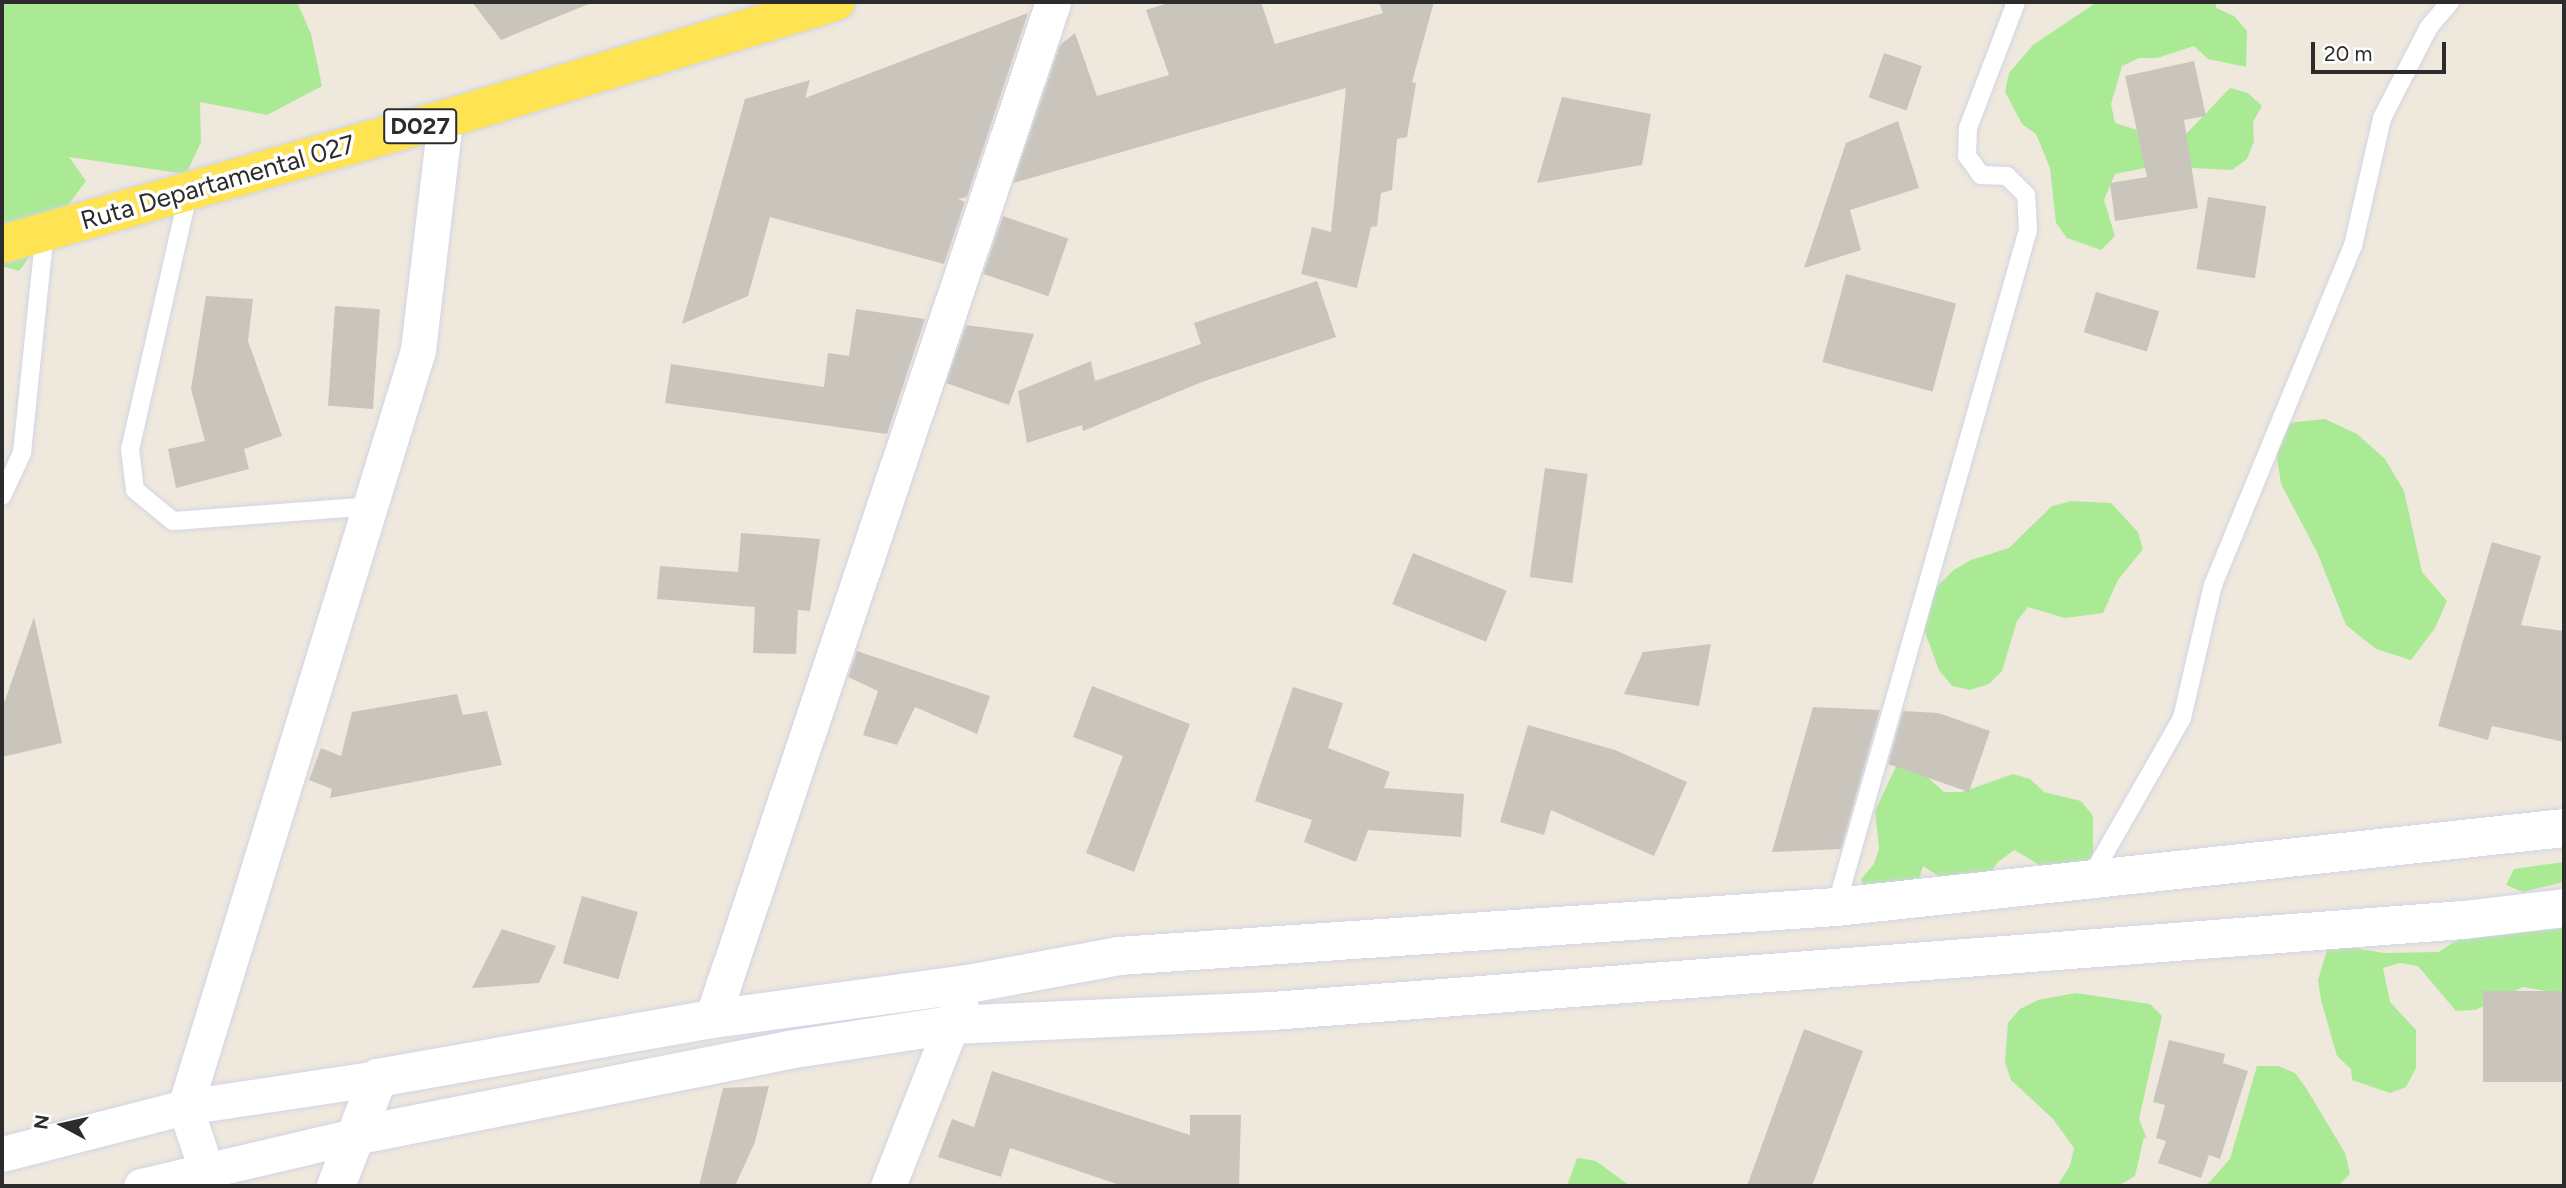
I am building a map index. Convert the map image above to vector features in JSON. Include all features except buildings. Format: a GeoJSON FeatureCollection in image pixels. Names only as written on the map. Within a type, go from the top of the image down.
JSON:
{"type":"FeatureCollection","features":[{"type":"Feature","properties":{"kind":"main road","name":"Ruta Departamental 027"},"geometry":{"type":"LineString","coordinates":[[2,244],[445,119],[833,2]]}},
{"type":"Feature","properties":{"kind":"street"},"geometry":{"type":"LineString","coordinates":[[712,1018],[1053,2]]}},
{"type":"Feature","properties":{"kind":"street"},"geometry":{"type":"LineString","coordinates":[[206,1169],[184,1107],[373,506],[418,350],[445,119]]}},
{"type":"Feature","properties":{"kind":"street"},"geometry":{"type":"LineString","coordinates":[[2,1154],[184,1107],[378,1078],[712,1018],[968,984],[1119,956],[1836,907],[2564,828]]}},
{"type":"Feature","properties":{"kind":"street"},"geometry":{"type":"LineString","coordinates":[[141,1186],[355,1136],[788,1050],[951,1025],[1272,1011],[2464,920],[2564,908]]}},
{"type":"Feature","properties":{"kind":"street"},"geometry":{"type":"LineString","coordinates":[[888,1186],[968,984]]}},
{"type":"Feature","properties":{"kind":"street"},"geometry":{"type":"LineString","coordinates":[[336,1186],[378,1078]]}},
{"type":"Feature","properties":{"kind":"lane"},"geometry":{"type":"LineString","coordinates":[[1836,907],[2028,230],[2026,195],[2007,176],[1981,175],[1967,156],[1968,128],[2017,2]]}},
{"type":"Feature","properties":{"kind":"lane"},"geometry":{"type":"LineString","coordinates":[[2089,880],[2182,718],[2213,585],[2353,246],[2382,118],[2429,27],[2450,2]]}},
{"type":"Feature","properties":{"kind":"lane"},"geometry":{"type":"LineString","coordinates":[[190,190],[131,449],[135,490],[173,521],[373,506]]}},
{"type":"Feature","properties":{"kind":"lane"},"geometry":{"type":"LineString","coordinates":[[2,496],[22,453],[45,231]]}},
{"type":"Feature","properties":{"kind":"green space"},"geometry":{"type":"Polygon","coordinates":[[[2,2],[297,2],[311,34],[322,86],[267,115],[200,102],[201,142],[186,174],[69,157],[86,181],[19,271],[2,266],[2,2]]]}},
{"type":"Feature","properties":{"kind":"green space"},"geometry":{"type":"Polygon","coordinates":[[[2097,2],[2216,2],[2216,8],[2234,16],[2247,31],[2246,67],[2208,59],[2194,46],[2157,58],[2139,58],[2122,66],[2111,104],[2115,123],[2172,141],[2187,133],[2230,88],[2248,93],[2262,106],[2253,122],[2254,141],[2247,159],[2232,170],[2154,166],[2115,174],[2104,200],[2115,236],[2101,250],[2067,238],[2056,223],[2050,168],[2036,134],[2022,124],[2005,92],[2009,73],[2033,45],[2097,2]]]}},
{"type":"Feature","properties":{"kind":"green space"},"geometry":{"type":"Polygon","coordinates":[[[2325,419],[2357,434],[2385,459],[2404,491],[2422,572],[2447,601],[2435,628],[2411,660],[2376,649],[2346,625],[2317,552],[2281,484],[2275,444],[2288,423],[2325,419]]]}},
{"type":"Feature","properties":{"kind":"green space"},"geometry":{"type":"Polygon","coordinates":[[[2072,501],[2111,503],[2138,532],[2143,549],[2118,580],[2103,613],[2065,618],[2028,607],[2017,621],[2002,671],[1989,684],[1970,690],[1952,686],[1939,670],[1919,616],[1925,598],[1954,570],[1971,560],[2009,548],[2052,506],[2072,501]]]}},
{"type":"Feature","properties":{"kind":"green space"},"geometry":{"type":"Polygon","coordinates":[[[1898,762],[1915,766],[1944,792],[1962,792],[2013,774],[2030,779],[2044,792],[2081,801],[2093,816],[2093,855],[2083,872],[2045,868],[2014,850],[1998,862],[1986,878],[1951,884],[1923,866],[1918,883],[1866,896],[1861,879],[1874,864],[1879,848],[1875,811],[1898,762]]]}},
{"type":"Feature","properties":{"kind":"green space"},"geometry":{"type":"Polygon","coordinates":[[[2564,862],[2564,882],[2523,892],[2506,885],[2514,869],[2564,862]]]}},
{"type":"Feature","properties":{"kind":"green space"},"geometry":{"type":"Polygon","coordinates":[[[2564,926],[2564,994],[2523,987],[2475,1010],[2456,1011],[2418,966],[2400,963],[2383,968],[2390,1002],[2416,1030],[2416,1068],[2406,1087],[2390,1093],[2352,1080],[2351,1069],[2337,1056],[2321,1000],[2318,980],[2329,944],[2384,953],[2439,952],[2471,930],[2564,926]]]}},
{"type":"Feature","properties":{"kind":"green space"},"geometry":{"type":"Polygon","coordinates":[[[2076,993],[2150,1004],[2162,1016],[2139,1119],[2147,1139],[2144,1137],[2135,1176],[2118,1186],[2057,1186],[2070,1166],[2074,1148],[2053,1119],[2011,1080],[2005,1062],[2008,1023],[2020,1009],[2038,1000],[2076,993]]]}},
{"type":"Feature","properties":{"kind":"green space"},"geometry":{"type":"Polygon","coordinates":[[[2257,1066],[2278,1066],[2295,1073],[2306,1088],[2345,1153],[2350,1174],[2338,1186],[2206,1186],[2230,1159],[2257,1066]]]}},
{"type":"Feature","properties":{"kind":"green space"},"geometry":{"type":"Polygon","coordinates":[[[1577,1158],[1596,1161],[1630,1186],[1567,1186],[1577,1158]]]}}]}
